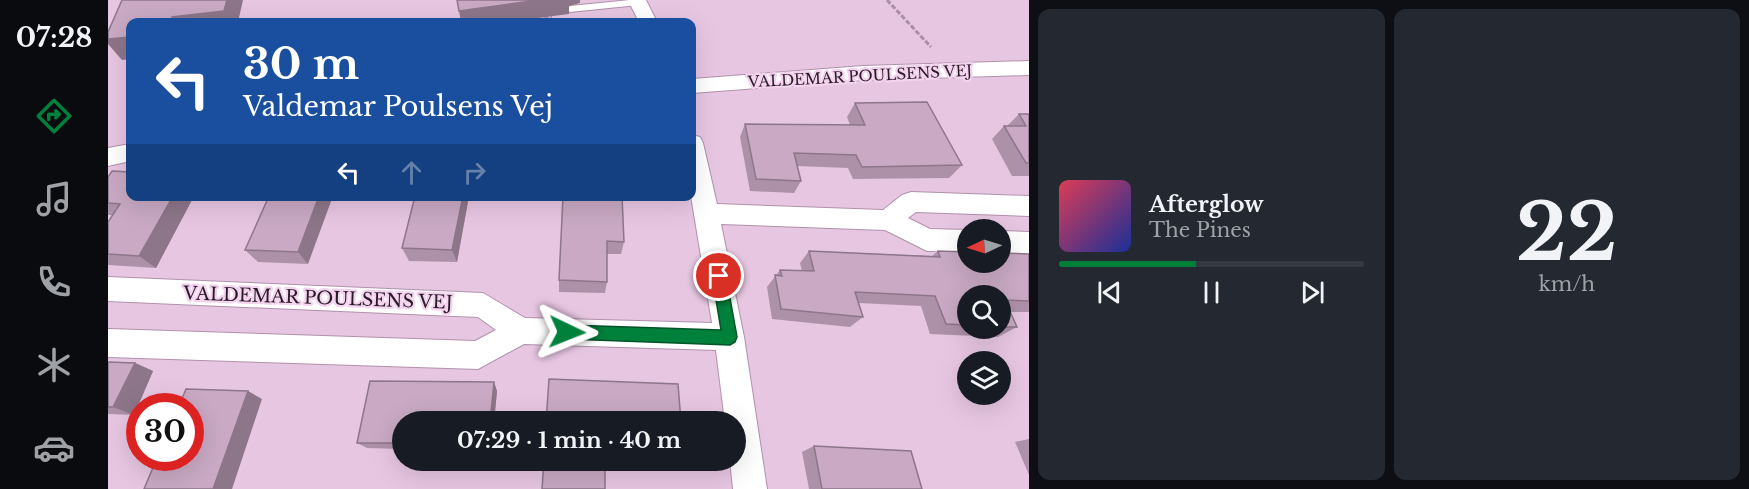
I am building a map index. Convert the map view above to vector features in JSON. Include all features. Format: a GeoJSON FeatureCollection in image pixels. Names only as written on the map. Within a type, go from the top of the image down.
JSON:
{"type":"FeatureCollection","features":[{"type":"Feature","properties":{"kind":"street"},"geometry":{"type":"LineString","coordinates":[[637,1],[646,18]]}},
{"type":"Feature","properties":{"kind":"street","name":"VALDEMAR POULSENS VEJ"},"geometry":{"type":"LineString","coordinates":[[696,86],[863,73],[1029,68]]}},
{"type":"Feature","properties":{"kind":"street"},"geometry":{"type":"LineString","coordinates":[[108,157],[126,154]]}},
{"type":"Feature","properties":{"kind":"street"},"geometry":{"type":"LineString","coordinates":[[696,161],[730,337],[750,489]]}},
{"type":"Feature","properties":{"kind":"street"},"geometry":{"type":"LineString","coordinates":[[888,220],[911,202],[1029,206]]}},
{"type":"Feature","properties":{"kind":"street"},"geometry":{"type":"LineString","coordinates":[[708,214],[888,220],[927,240],[957,241]]}},
{"type":"Feature","properties":{"kind":"street"},"geometry":{"type":"LineString","coordinates":[[1011,242],[1029,243]]}},
{"type":"Feature","properties":{"kind":"street","name":"VALDEMAR POULSENS VEJ"},"geometry":{"type":"LineString","coordinates":[[108,289],[483,305],[521,331]]}},
{"type":"Feature","properties":{"kind":"street"},"geometry":{"type":"LineString","coordinates":[[108,343],[478,356],[521,331],[730,337]]}},
{"type":"Feature","properties":{"kind":"lane"},"geometry":{"type":"LineString","coordinates":[[570,9],[637,1]]}},
{"type":"Feature","properties":{"kind":"path"},"geometry":{"type":"LineString","coordinates":[[886,0],[952,70]]}},
{"type":"Feature","properties":{"kind":"path"},"geometry":{"type":"LineString","coordinates":[[549,18],[565,16],[570,9]]}},
{"type":"Feature","properties":{"kind":"building"},"geometry":{"type":"Polygon","coordinates":[[[122,0],[227,0],[224,11],[172,18],[126,18],[126,37],[108,39],[108,32],[122,0]]]}},
{"type":"Feature","properties":{"kind":"building"},"geometry":{"type":"Polygon","coordinates":[[[457,0],[539,0],[459,11],[457,0]]]}},
{"type":"Feature","properties":{"kind":"building"},"geometry":{"type":"Polygon","coordinates":[[[927,102],[962,165],[862,167],[856,155],[794,153],[801,181],[756,179],[745,124],[865,125],[855,103],[927,102]]]}},
{"type":"Feature","properties":{"kind":"building"},"geometry":{"type":"Polygon","coordinates":[[[1019,114],[1029,114],[1029,163],[1026,163],[1004,126],[1026,126],[1019,114]]]}},
{"type":"Feature","properties":{"kind":"building"},"geometry":{"type":"Polygon","coordinates":[[[112,171],[126,172],[126,201],[170,201],[139,256],[108,254],[108,222],[120,204],[108,203],[108,177],[112,171]]]}},
{"type":"Feature","properties":{"kind":"building"},"geometry":{"type":"Polygon","coordinates":[[[267,201],[317,201],[298,252],[245,250],[267,201]]]}},
{"type":"Feature","properties":{"kind":"building"},"geometry":{"type":"Polygon","coordinates":[[[414,201],[462,201],[452,250],[402,248],[414,201]]]}},
{"type":"Feature","properties":{"kind":"building"},"geometry":{"type":"Polygon","coordinates":[[[563,201],[622,201],[624,242],[607,241],[607,282],[559,280],[563,201]]]}},
{"type":"Feature","properties":{"kind":"building"},"geometry":{"type":"Polygon","coordinates":[[[809,251],[940,257],[938,251],[957,252],[957,273],[1011,273],[1011,253],[1029,254],[1029,301],[1011,300],[1011,285],[957,285],[957,324],[946,324],[935,296],[855,292],[863,317],[781,309],[775,275],[782,276],[780,270],[814,271],[809,251]]]}},
{"type":"Feature","properties":{"kind":"building"},"geometry":{"type":"Polygon","coordinates":[[[1011,314],[1017,327],[1011,327],[1011,314]]]}},
{"type":"Feature","properties":{"kind":"building"},"geometry":{"type":"Polygon","coordinates":[[[108,362],[135,363],[113,407],[108,407],[108,362]]]}},
{"type":"Feature","properties":{"kind":"building"},"geometry":{"type":"Polygon","coordinates":[[[549,379],[678,384],[680,411],[547,411],[549,379]]]}},
{"type":"Feature","properties":{"kind":"building"},"geometry":{"type":"Polygon","coordinates":[[[370,381],[494,382],[491,411],[392,411],[392,443],[357,443],[370,381]]]}},
{"type":"Feature","properties":{"kind":"building"},"geometry":{"type":"Polygon","coordinates":[[[186,389],[248,391],[213,489],[144,489],[152,471],[204,471],[204,393],[184,393],[186,389]]]}},
{"type":"Feature","properties":{"kind":"building"},"geometry":{"type":"Polygon","coordinates":[[[814,446],[911,451],[922,489],[822,489],[814,446]]]}},
{"type":"Feature","properties":{"kind":"building"},"geometry":{"type":"Polygon","coordinates":[[[543,471],[605,471],[605,489],[542,489],[543,471]]]}},
{"type":"Feature","properties":{"kind":"route"},"geometry":{"type":"LineString","coordinates":[[567,332],[730,337],[719,276]]}}]}
